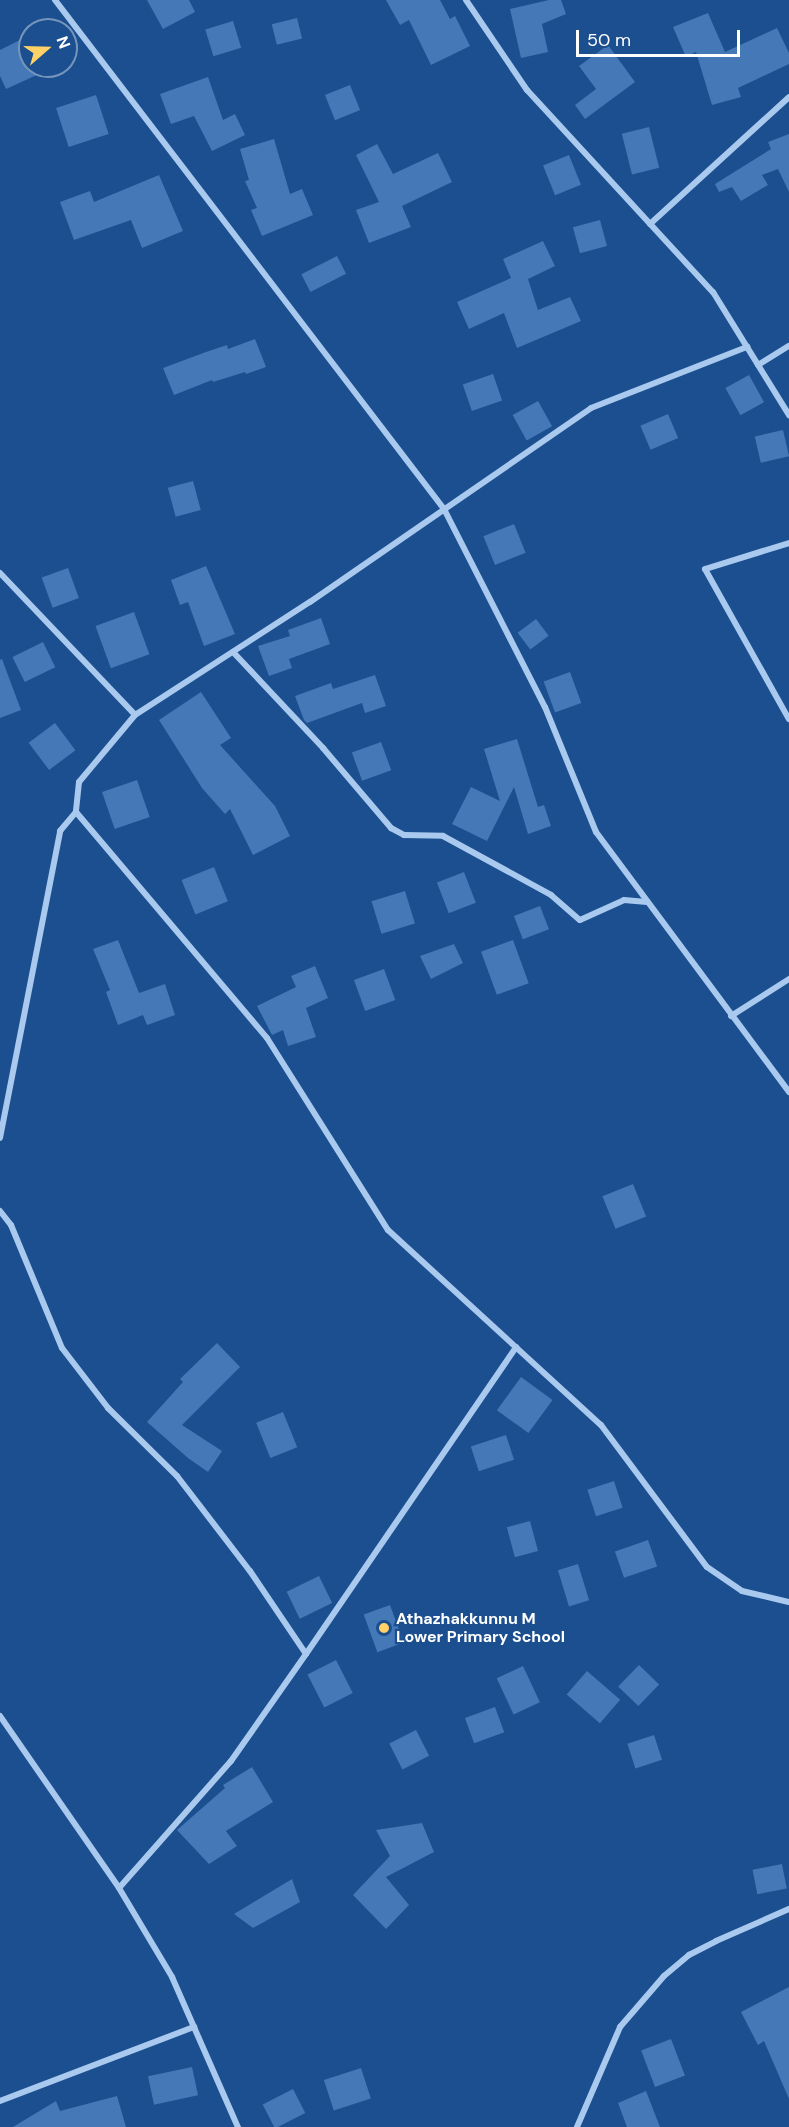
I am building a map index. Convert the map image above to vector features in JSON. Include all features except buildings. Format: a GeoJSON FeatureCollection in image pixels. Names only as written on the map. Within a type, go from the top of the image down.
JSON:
{"type":"FeatureCollection","features":[{"type":"Feature","properties":{"kind":"street"},"geometry":{"type":"LineString","coordinates":[[55,0],[444,509],[544,707],[596,832],[789,1092]]}},
{"type":"Feature","properties":{"kind":"street"},"geometry":{"type":"LineString","coordinates":[[466,0],[527,90],[713,292],[789,415]]}},
{"type":"Feature","properties":{"kind":"street"},"geometry":{"type":"LineString","coordinates":[[650,224],[789,97]]}},
{"type":"Feature","properties":{"kind":"street"},"geometry":{"type":"LineString","coordinates":[[758,365],[789,346]]}},
{"type":"Feature","properties":{"kind":"street"},"geometry":{"type":"LineString","coordinates":[[0,1138],[60,831],[76,812],[80,782],[135,715],[233,652],[591,408],[747,347]]}},
{"type":"Feature","properties":{"kind":"street"},"geometry":{"type":"LineString","coordinates":[[789,543],[705,569],[789,719]]}},
{"type":"Feature","properties":{"kind":"street"},"geometry":{"type":"LineString","coordinates":[[0,573],[135,715]]}},
{"type":"Feature","properties":{"kind":"street"},"geometry":{"type":"LineString","coordinates":[[233,652],[323,748],[391,828],[404,835],[443,836],[551,896],[580,920],[624,900],[647,902]]}},
{"type":"Feature","properties":{"kind":"street"},"geometry":{"type":"LineString","coordinates":[[76,812],[267,1038],[388,1230],[601,1425],[707,1567],[742,1591],[789,1602]]}},
{"type":"Feature","properties":{"kind":"street"},"geometry":{"type":"LineString","coordinates":[[731,1016],[789,979]]}},
{"type":"Feature","properties":{"kind":"street"},"geometry":{"type":"LineString","coordinates":[[0,1211],[11,1225],[62,1348],[108,1408],[177,1476],[250,1571],[306,1654]]}},
{"type":"Feature","properties":{"kind":"street"},"geometry":{"type":"LineString","coordinates":[[119,1888],[231,1761],[516,1347]]}},
{"type":"Feature","properties":{"kind":"street"},"geometry":{"type":"LineString","coordinates":[[0,1716],[119,1888],[172,1977],[238,2127]]}},
{"type":"Feature","properties":{"kind":"street"},"geometry":{"type":"LineString","coordinates":[[577,2127],[620,2026],[664,1976],[689,1955],[789,1909]]}},
{"type":"Feature","properties":{"kind":"street"},"geometry":{"type":"LineString","coordinates":[[0,2101],[194,2027]]}},
{"type":"Feature","properties":{"kind":"place","name":"Athazhakkunnu M Lower Primary School"},"geometry":{"type":"Point","coordinates":[384,1628]}}]}
